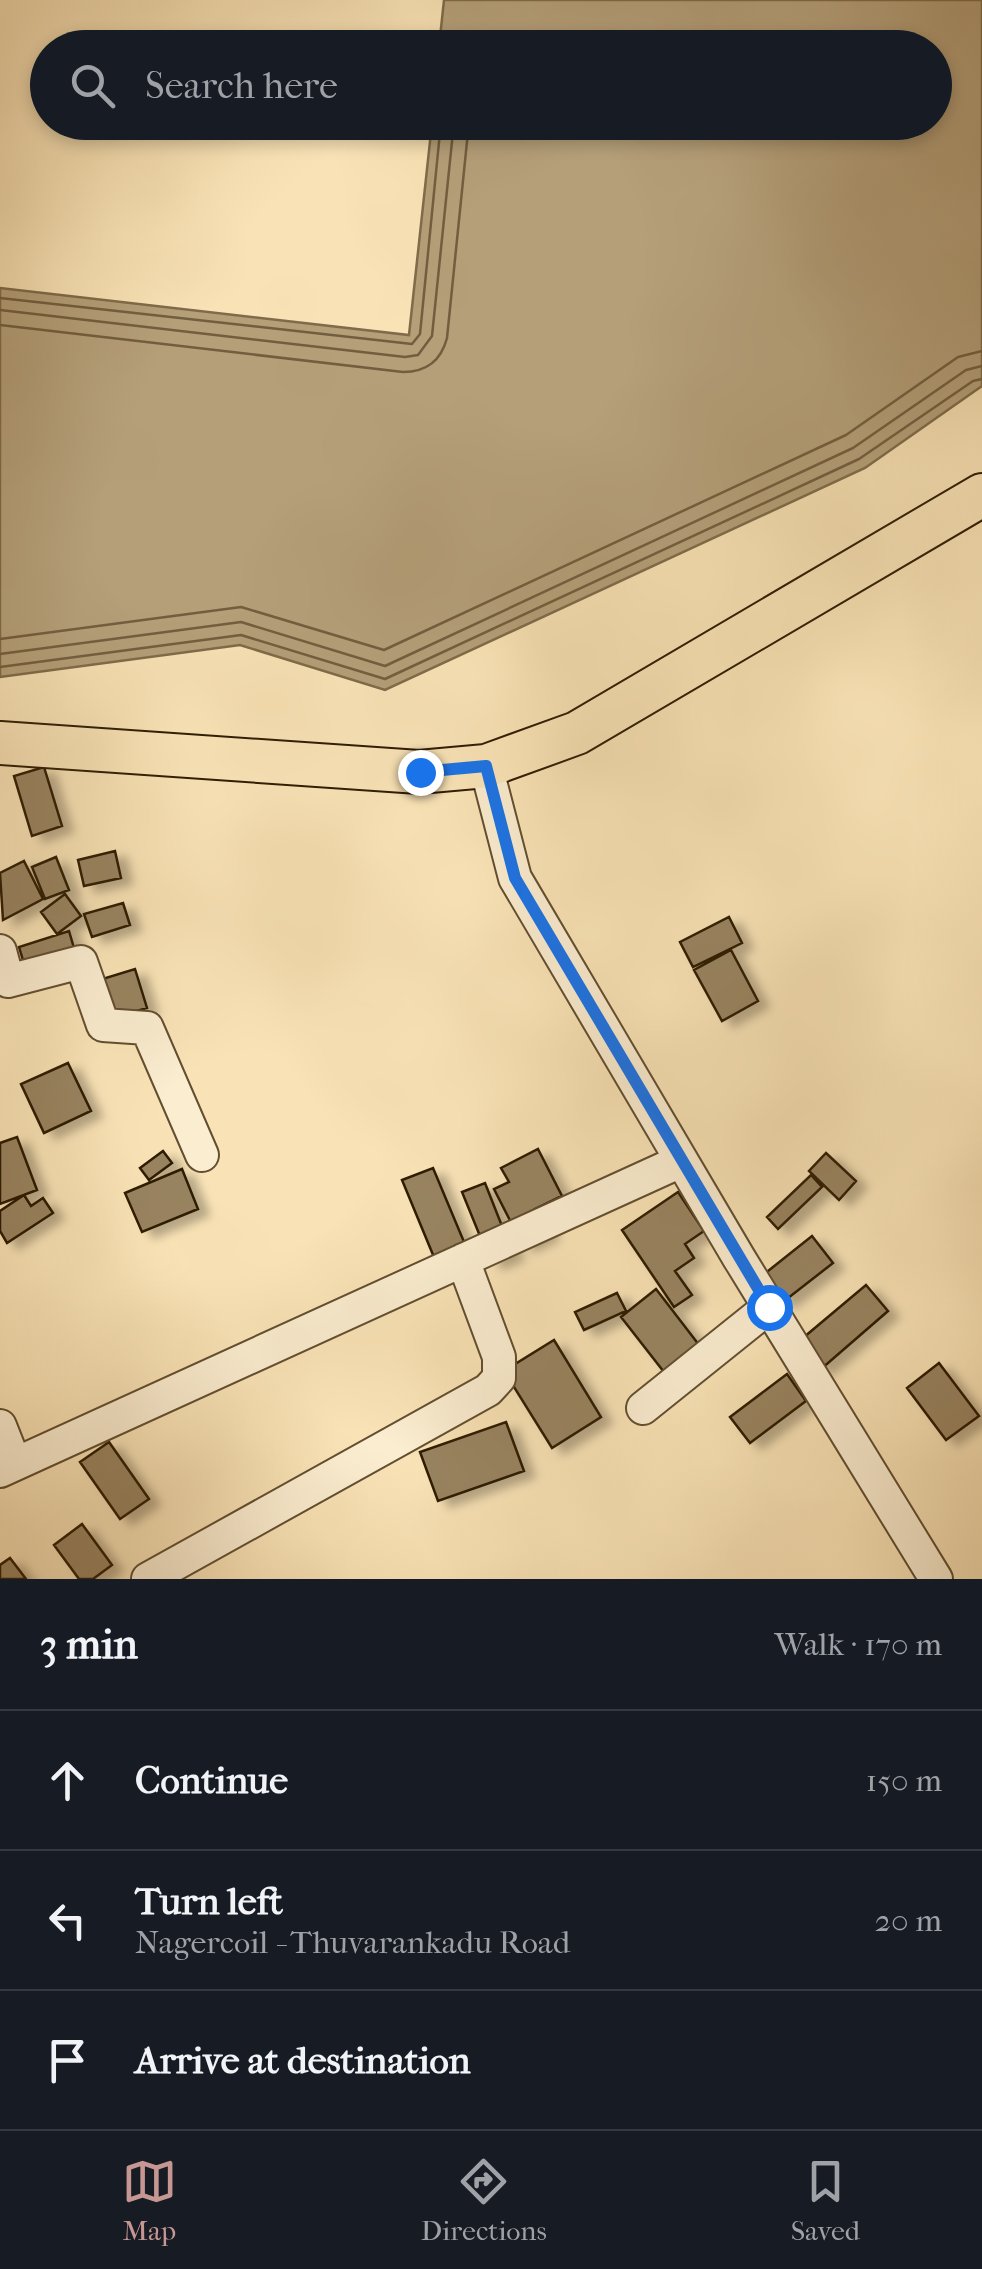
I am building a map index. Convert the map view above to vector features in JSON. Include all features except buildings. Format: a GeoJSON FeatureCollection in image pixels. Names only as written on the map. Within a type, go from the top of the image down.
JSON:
{"type":"FeatureCollection","features":[{"type":"Feature","properties":{"kind":"main road"},"geometry":{"type":"LineString","coordinates":[[0,743],[420,772],[486,766],[576,733],[982,495]]}},
{"type":"Feature","properties":{"kind":"street"},"geometry":{"type":"LineString","coordinates":[[486,766],[515,878],[769,1307],[936,1579]]}},
{"type":"Feature","properties":{"kind":"street"},"geometry":{"type":"LineString","coordinates":[[0,951],[8,981],[81,962],[102,1025],[147,1028],[202,1155]]}},
{"type":"Feature","properties":{"kind":"street"},"geometry":{"type":"LineString","coordinates":[[0,1426],[8,1467],[682,1160]]}},
{"type":"Feature","properties":{"kind":"street"},"geometry":{"type":"LineString","coordinates":[[148,1579],[488,1390],[499,1378],[500,1357],[463,1260]]}},
{"type":"Feature","properties":{"kind":"street"},"geometry":{"type":"LineString","coordinates":[[643,1408],[769,1307]]}},
{"type":"Feature","properties":{"kind":"water"},"geometry":{"type":"Polygon","coordinates":[[[444,0],[982,0],[982,386],[865,468],[385,690],[240,645],[0,677],[0,288],[409,335],[430,140],[952,140],[952,30],[441,30],[444,0]]]}},
{"type":"Feature","properties":{"kind":"route"},"geometry":{"type":"LineString","coordinates":[[420,772],[486,766],[515,878],[769,1307]]}}]}
